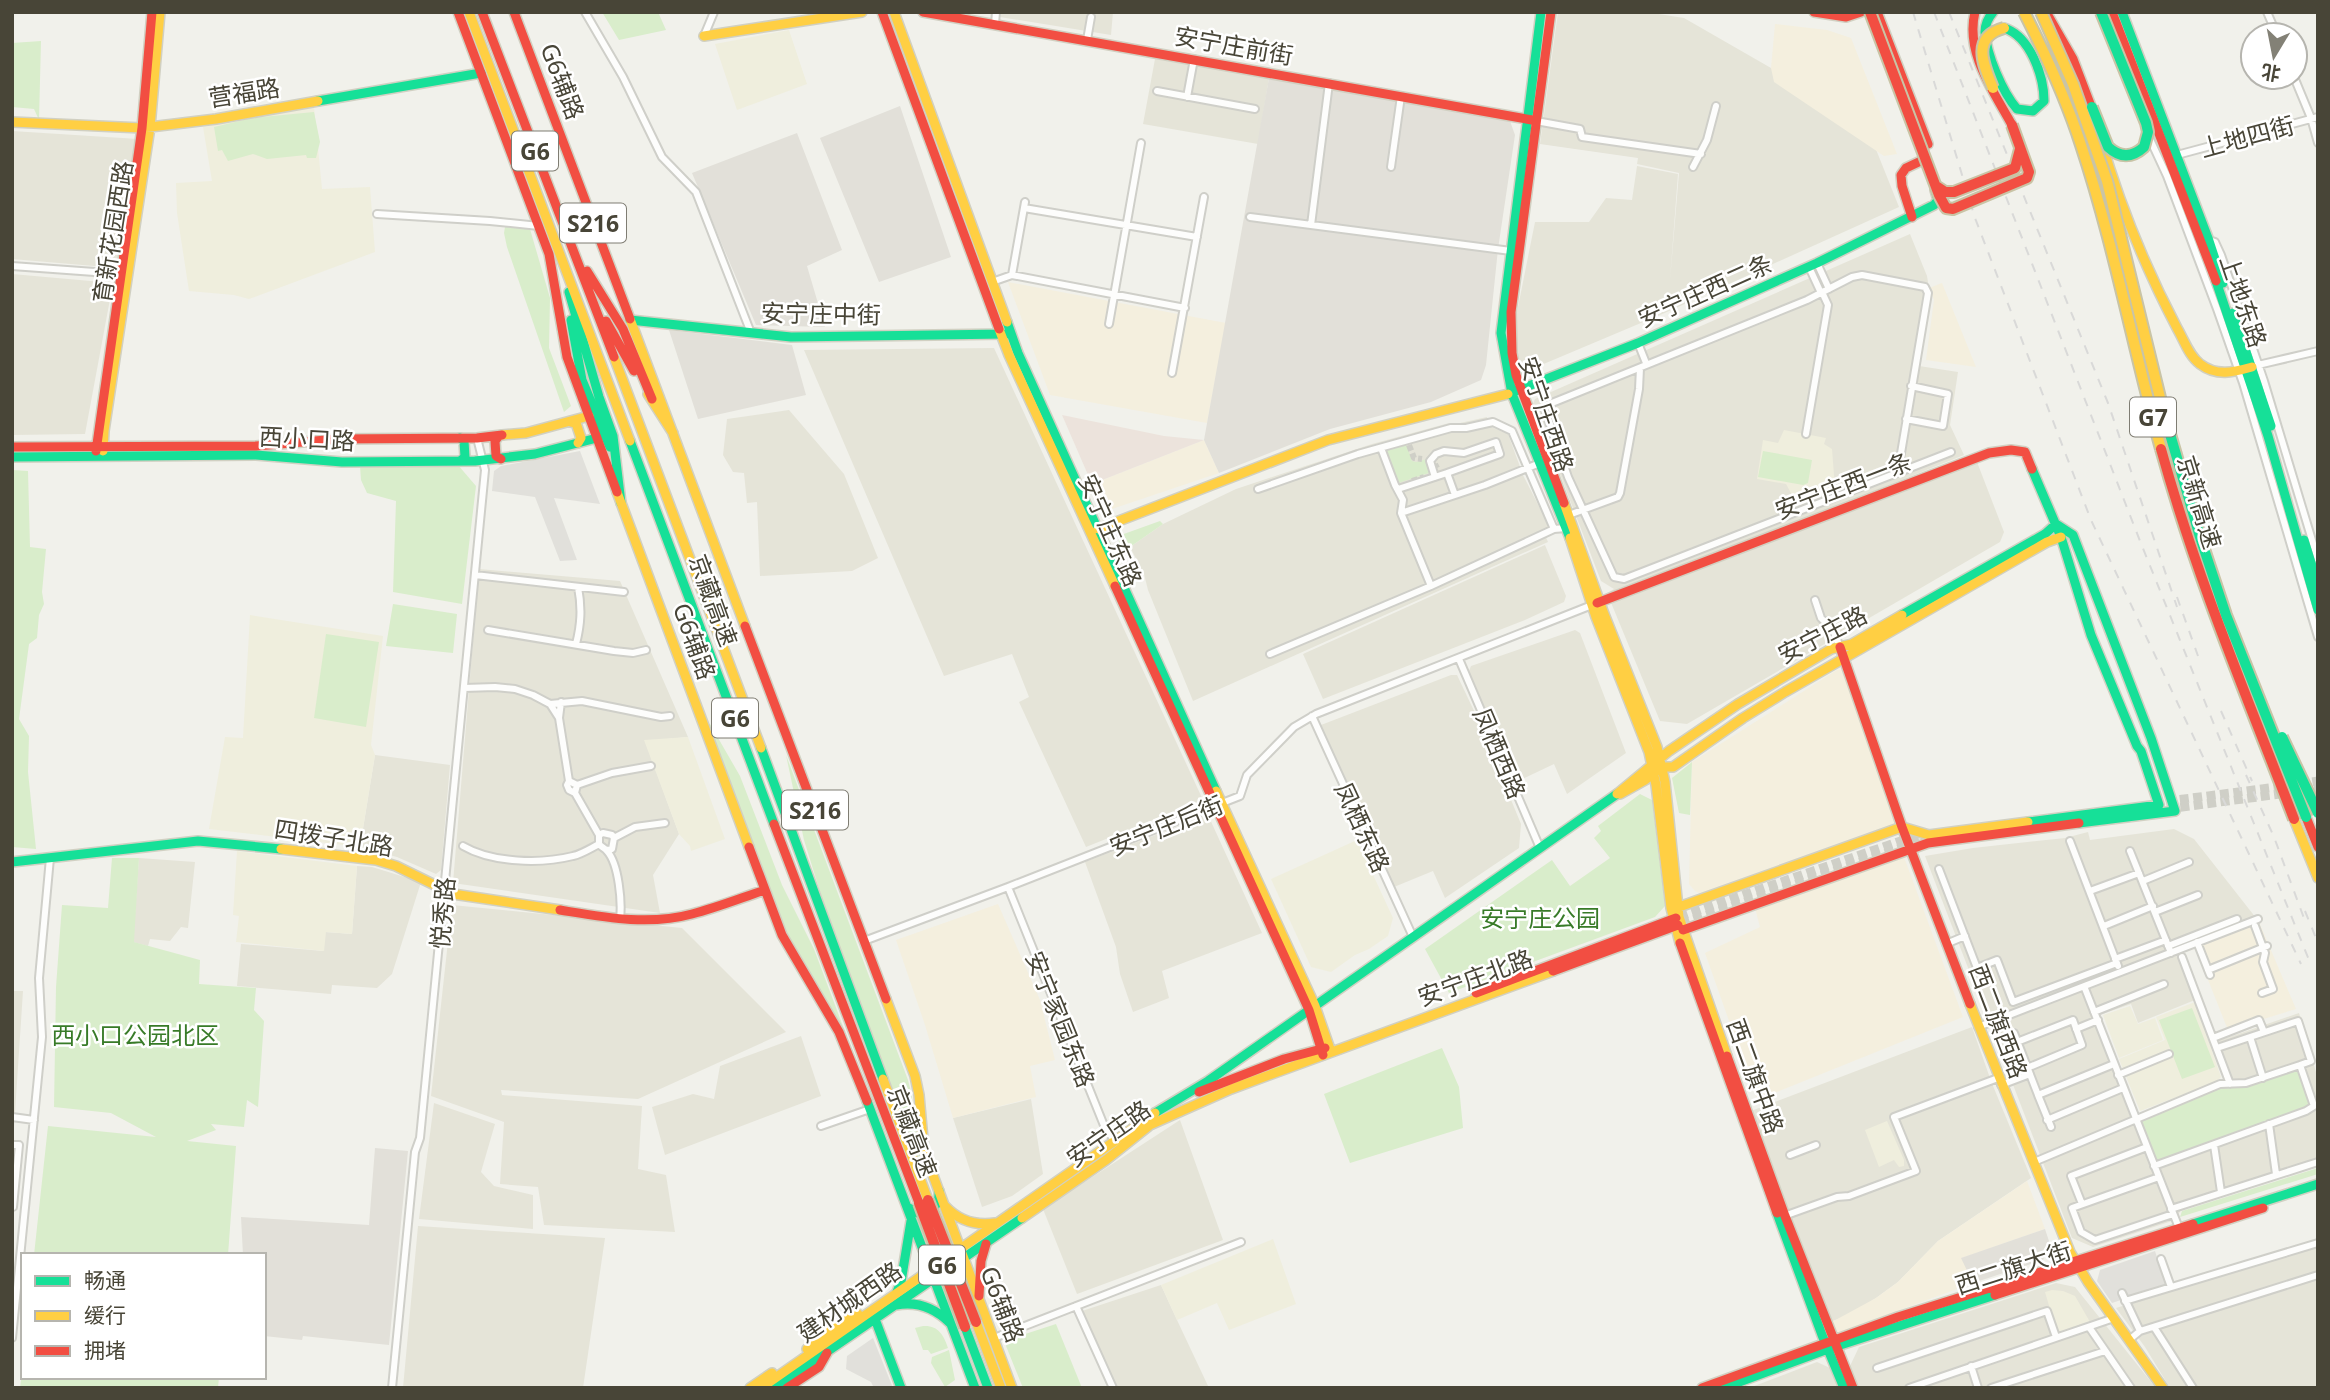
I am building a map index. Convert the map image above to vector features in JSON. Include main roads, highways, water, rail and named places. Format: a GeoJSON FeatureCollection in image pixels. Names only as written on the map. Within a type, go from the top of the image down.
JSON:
{"type":"FeatureCollection","features":[{"type":"Feature","properties":{"kind":"main road","name":"育新花园西路"},"geometry":{"type":"LineString","coordinates":[[146,127],[152,12]]}},
{"type":"Feature","properties":{"kind":"main road","name":"育新花园西路"},"geometry":{"type":"LineString","coordinates":[[100,452],[160,12]]}},
{"type":"Feature","properties":{"kind":"main road","name":"G6辅路"},"geometry":{"type":"LineString","coordinates":[[458,12],[552,266],[564,348],[765,890],[791,955],[842,1037],[975,1388]]}},
{"type":"Feature","properties":{"kind":"main road","name":"京藏高速"},"geometry":{"type":"LineString","coordinates":[[469,12],[811,925],[924,1202]]}},
{"type":"Feature","properties":{"kind":"main road","name":"京藏高速"},"geometry":{"type":"LineString","coordinates":[[482,12],[727,654],[924,1202]]}},
{"type":"Feature","properties":{"kind":"main road","name":"G6辅路"},"geometry":{"type":"LineString","coordinates":[[514,12],[915,1076],[922,1142],[980,1303],[976,1321],[993,1338],[1012,1388]]}},
{"type":"Feature","properties":{"kind":"main road"},"geometry":{"type":"LineString","coordinates":[[704,37],[862,12]]}},
{"type":"Feature","properties":{"kind":"main road","name":"安宁庄东路"},"geometry":{"type":"LineString","coordinates":[[882,12],[1007,334],[1098,529],[1217,805]]}},
{"type":"Feature","properties":{"kind":"main road","name":"安宁庄东路"},"geometry":{"type":"LineString","coordinates":[[894,12],[992,282],[1007,334],[1009,355],[1312,1008],[1326,1050]]}},
{"type":"Feature","properties":{"kind":"main road","name":"安宁庄前街"},"geometry":{"type":"LineString","coordinates":[[923,12],[995,18],[1087,40],[1532,120]]}},
{"type":"Feature","properties":{"kind":"main road","name":"安宁庄西路"},"geometry":{"type":"LineString","coordinates":[[1516,393],[1511,312],[1541,12]]}},
{"type":"Feature","properties":{"kind":"main road","name":"安宁庄西路"},"geometry":{"type":"LineString","coordinates":[[1551,12],[1511,251],[1502,334],[1503,351],[1516,393],[1563,522]]}},
{"type":"Feature","properties":{"kind":"main road"},"geometry":{"type":"LineString","coordinates":[[1814,12],[1846,17],[1861,12]]}},
{"type":"Feature","properties":{"kind":"main road"},"geometry":{"type":"LineString","coordinates":[[1870,12],[1938,190],[1947,208],[1953,209],[2023,181],[2029,175],[2012,125],[1974,49],[1971,23],[1975,12]]}},
{"type":"Feature","properties":{"kind":"main road"},"geometry":{"type":"LineString","coordinates":[[1877,12],[1928,144],[1924,146],[1923,160],[1900,173],[1912,217]]}},
{"type":"Feature","properties":{"kind":"main road"},"geometry":{"type":"LineString","coordinates":[[1993,12],[1988,18],[1985,31],[1990,54],[2013,105],[2022,111],[2033,111],[2044,101],[2044,86],[2024,41],[2015,31],[2004,28],[1992,31],[1983,42],[1984,63],[1993,88]]}},
{"type":"Feature","properties":{"kind":"main road","name":"京新高速"},"geometry":{"type":"LineString","coordinates":[[2024,12],[2056,79],[2083,152],[2158,436],[2189,541],[2318,878]]}},
{"type":"Feature","properties":{"kind":"main road"},"geometry":{"type":"LineString","coordinates":[[2043,12],[2073,59],[2108,147],[2124,157],[2130,156],[2144,147],[2148,132],[2101,12]]}},
{"type":"Feature","properties":{"kind":"main road","name":"京新高速"},"geometry":{"type":"LineString","coordinates":[[2043,12],[2073,84],[2107,180],[2167,429],[2213,576],[2318,847]]}},
{"type":"Feature","properties":{"kind":"main road","name":"上地东路"},"geometry":{"type":"LineString","coordinates":[[2112,12],[2249,368],[2292,522],[2316,584]]}},
{"type":"Feature","properties":{"kind":"main road","name":"上地东路"},"geometry":{"type":"LineString","coordinates":[[2123,12],[2209,240],[2316,584],[2313,597],[2318,610]]}},
{"type":"Feature","properties":{"kind":"main road","name":"营福路"},"geometry":{"type":"LineString","coordinates":[[12,121],[146,127],[256,112],[481,73]]}},
{"type":"Feature","properties":{"kind":"main road"},"geometry":{"type":"LineString","coordinates":[[2092,107],[2112,178],[2150,275],[2182,341],[2201,366],[2219,373],[2249,368]]}},
{"type":"Feature","properties":{"kind":"main road"},"geometry":{"type":"LineString","coordinates":[[1938,190],[1954,192],[2015,168],[2020,149]]}},
{"type":"Feature","properties":{"kind":"main road","name":"安宁庄西二条"},"geometry":{"type":"LineString","coordinates":[[1098,529],[1328,440],[1516,393],[1638,343],[1813,265],[1934,205],[1938,200],[1923,160]]}},
{"type":"Feature","properties":{"kind":"main road"},"geometry":{"type":"LineString","coordinates":[[553,233],[596,386],[613,436],[621,503]]}},
{"type":"Feature","properties":{"kind":"main road"},"geometry":{"type":"LineString","coordinates":[[573,249],[623,329],[652,400]]}},
{"type":"Feature","properties":{"kind":"main road"},"geometry":{"type":"LineString","coordinates":[[2217,309],[2218,286]]}},
{"type":"Feature","properties":{"kind":"main road"},"geometry":{"type":"LineString","coordinates":[[589,289],[673,433]]}},
{"type":"Feature","properties":{"kind":"main road","name":"安宁庄中街"},"geometry":{"type":"LineString","coordinates":[[630,320],[792,337],[1007,334]]}},
{"type":"Feature","properties":{"kind":"main road"},"geometry":{"type":"LineString","coordinates":[[1516,393],[1563,522]]}},
{"type":"Feature","properties":{"kind":"main road","name":"西小口路"},"geometry":{"type":"LineString","coordinates":[[12,457],[256,446],[338,439],[477,438],[536,431],[589,416]]}},
{"type":"Feature","properties":{"kind":"main road"},"geometry":{"type":"LineString","coordinates":[[571,422],[576,423],[581,438],[578,443]]}},
{"type":"Feature","properties":{"kind":"main road"},"geometry":{"type":"LineString","coordinates":[[499,436],[495,441],[496,456],[501,459]]}},
{"type":"Feature","properties":{"kind":"main road","name":"西小口路"},"geometry":{"type":"LineString","coordinates":[[12,447],[100,452],[257,455],[342,462],[460,461],[535,454],[597,438]]}},
{"type":"Feature","properties":{"kind":"main road"},"geometry":{"type":"LineString","coordinates":[[460,439],[464,441],[464,458],[460,461]]}},
{"type":"Feature","properties":{"kind":"main road","name":"安宁庄西一条"},"geometry":{"type":"LineString","coordinates":[[1596,603],[1968,460],[2018,449],[2025,452],[2056,524],[2091,635],[2141,751],[2159,805],[2134,812]]}},
{"type":"Feature","properties":{"kind":"main road"},"geometry":{"type":"LineString","coordinates":[[2274,487],[2277,468]]}},
{"type":"Feature","properties":{"kind":"main road"},"geometry":{"type":"LineString","coordinates":[[2282,512],[2292,522]]}},
{"type":"Feature","properties":{"kind":"main road","name":"西二旗中路"},"geometry":{"type":"LineString","coordinates":[[1563,522],[1657,747],[1657,767],[1665,782],[1678,921],[1844,1388]]}},
{"type":"Feature","properties":{"kind":"main road"},"geometry":{"type":"LineString","coordinates":[[1678,921],[1902,827],[1928,835],[2134,812],[2175,811],[2151,738],[2073,535],[2056,524]]}},
{"type":"Feature","properties":{"kind":"main road","name":"安宁庄路"},"geometry":{"type":"LineString","coordinates":[[962,1253],[993,1238],[1109,1158],[1117,1144],[1137,1123],[1178,1100],[1312,1008],[1616,795],[1629,782],[1657,767],[1669,751],[1738,704],[1831,649],[1853,644],[2045,534],[2056,524]]}},
{"type":"Feature","properties":{"kind":"main road","name":"安宁庄路"},"geometry":{"type":"LineString","coordinates":[[1657,767],[1673,767],[1743,718],[2047,542],[2061,537]]}},
{"type":"Feature","properties":{"kind":"main road"},"geometry":{"type":"LineString","coordinates":[[2213,576],[2244,641],[2280,733],[2318,813]]}},
{"type":"Feature","properties":{"kind":"main road","name":"西二旗西路"},"geometry":{"type":"LineString","coordinates":[[1840,647],[1902,827],[1946,944],[2076,1265],[2162,1388]]}},
{"type":"Feature","properties":{"kind":"main road"},"geometry":{"type":"LineString","coordinates":[[1678,921],[1928,843],[2134,812]]}},
{"type":"Feature","properties":{"kind":"main road","name":"四拨子北路"},"geometry":{"type":"LineString","coordinates":[[12,862],[183,842],[225,842],[376,860],[407,870],[445,891],[460,895],[620,919],[681,917],[765,890]]}},
{"type":"Feature","properties":{"kind":"main road","name":"安宁庄北路"},"geometry":{"type":"LineString","coordinates":[[1326,1050],[1678,921]]}},
{"type":"Feature","properties":{"kind":"main road","name":"安宁庄路"},"geometry":{"type":"LineString","coordinates":[[1178,1100],[1284,1059],[1326,1050]]}},
{"type":"Feature","properties":{"kind":"main road","name":"安宁庄路"},"geometry":{"type":"LineString","coordinates":[[962,1253],[1000,1221],[1141,1130],[1195,1103],[1326,1050]]}},
{"type":"Feature","properties":{"kind":"main road","name":"西二旗大街"},"geometry":{"type":"LineString","coordinates":[[2076,1265],[2179,1228],[2318,1184]]}},
{"type":"Feature","properties":{"kind":"main road","name":"西二旗大街"},"geometry":{"type":"LineString","coordinates":[[1702,1388],[1830,1344],[2318,1190]]}},
{"type":"Feature","properties":{"kind":"main road"},"geometry":{"type":"LineString","coordinates":[[909,1212],[918,1213],[933,1209],[939,1202],[939,1191]]}},
{"type":"Feature","properties":{"kind":"main road","name":"G6"},"geometry":{"type":"LineString","coordinates":[[924,1202],[976,1321],[1000,1388]]}},
{"type":"Feature","properties":{"kind":"main road"},"geometry":{"type":"LineString","coordinates":[[909,1212],[914,1223],[923,1226],[937,1222],[943,1215],[943,1203]]}},
{"type":"Feature","properties":{"kind":"main road"},"geometry":{"type":"LineString","coordinates":[[943,1203],[954,1215],[970,1222],[988,1224],[1000,1221]]}},
{"type":"Feature","properties":{"kind":"main road"},"geometry":{"type":"LineString","coordinates":[[899,1286],[910,1233],[909,1212]]}},
{"type":"Feature","properties":{"kind":"main road"},"geometry":{"type":"LineString","coordinates":[[980,1303],[981,1258],[985,1247],[993,1238]]}},
{"type":"Feature","properties":{"kind":"main road","name":"建材城西路"},"geometry":{"type":"LineString","coordinates":[[774,1388],[892,1307],[962,1253]]}},
{"type":"Feature","properties":{"kind":"main road","name":"建材城西路"},"geometry":{"type":"LineString","coordinates":[[750,1388],[842,1321],[855,1316],[899,1286],[932,1274]]}},
{"type":"Feature","properties":{"kind":"main road","name":"建材城西路"},"geometry":{"type":"LineString","coordinates":[[761,1388],[899,1286]]}},
{"type":"Feature","properties":{"kind":"main road"},"geometry":{"type":"LineString","coordinates":[[948,1317],[949,1305],[955,1298],[969,1295],[976,1297],[980,1303]]}},
{"type":"Feature","properties":{"kind":"main road"},"geometry":{"type":"LineString","coordinates":[[892,1307],[907,1304],[929,1308],[946,1319],[953,1330]]}},
{"type":"Feature","properties":{"kind":"main road"},"geometry":{"type":"LineString","coordinates":[[953,1330],[954,1318],[960,1312],[974,1308],[981,1310],[976,1321]]}},
{"type":"Feature","properties":{"kind":"main road"},"geometry":{"type":"LineString","coordinates":[[875,1319],[901,1388]]}},
{"type":"Feature","properties":{"kind":"main road","name":"G6"},"geometry":{"type":"LineString","coordinates":[[976,1321],[988,1388]]}},
{"type":"Feature","properties":{"kind":"main road","name":"西二旗中路"},"geometry":{"type":"LineString","coordinates":[[1830,1344],[1853,1388]]}},
{"type":"Feature","properties":{"kind":"main road","name":"西二旗大街"},"geometry":{"type":"LineString","coordinates":[[1723,1388],[1830,1344]]}},
{"type":"Feature","properties":{"kind":"main road","name":"建材城西路"},"geometry":{"type":"LineString","coordinates":[[787,1388],[820,1367],[831,1349]]}},
{"type":"Feature","properties":{"kind":"tunnel"},"geometry":{"type":"LineString","coordinates":[[1409,445],[1414,458],[1422,459]]}},
{"type":"Feature","properties":{"kind":"tunnel"},"geometry":{"type":"LineString","coordinates":[[1435,464],[1437,468]]}},
{"type":"Feature","properties":{"kind":"tunnel"},"geometry":{"type":"LineString","coordinates":[[1412,481],[1424,477]]}},
{"type":"Feature","properties":{"kind":"tunnel"},"geometry":{"type":"LineString","coordinates":[[2299,784],[2318,781]]}},
{"type":"Feature","properties":{"kind":"tunnel"},"geometry":{"type":"LineString","coordinates":[[2153,803],[2285,786]]}},
{"type":"Feature","properties":{"kind":"tunnel"},"geometry":{"type":"LineString","coordinates":[[2167,809],[2318,789]]}},
{"type":"Feature","properties":{"kind":"tunnel"},"geometry":{"type":"LineString","coordinates":[[1679,917],[1924,833]]}},
{"type":"Feature","properties":{"kind":"tunnel"},"geometry":{"type":"LineString","coordinates":[[1681,924],[1918,842],[1931,840]]}},
{"type":"Feature","properties":{"kind":"railway"},"geometry":{"type":"LineString","coordinates":[[1913,12],[1975,218],[2091,520],[2301,964]]}},
{"type":"Feature","properties":{"kind":"railway"},"geometry":{"type":"LineString","coordinates":[[1934,12],[2140,541],[2309,960]]}},
{"type":"Feature","properties":{"kind":"railway"},"geometry":{"type":"LineString","coordinates":[[1949,12],[2108,403],[2177,607]]}},
{"type":"Feature","properties":{"kind":"railway"},"geometry":{"type":"LineString","coordinates":[[2177,597],[2198,656]]}},
{"type":"Feature","properties":{"kind":"railway"},"geometry":{"type":"LineString","coordinates":[[2221,711],[2252,781]]}},
{"type":"Feature","properties":{"kind":"railway"},"geometry":{"type":"LineString","coordinates":[[2246,775],[2274,837],[2305,921]]}},
{"type":"Feature","properties":{"kind":"railway"},"geometry":{"type":"LineString","coordinates":[[2305,911],[2318,943]]}},
{"type":"Feature","properties":{"kind":"park label","name":"安宁庄公园"},"geometry":{"type":"Point","coordinates":[1540,917]}},
{"type":"Feature","properties":{"kind":"park label","name":"西小口公园北区"},"geometry":{"type":"Point","coordinates":[135,1034]}}]}
